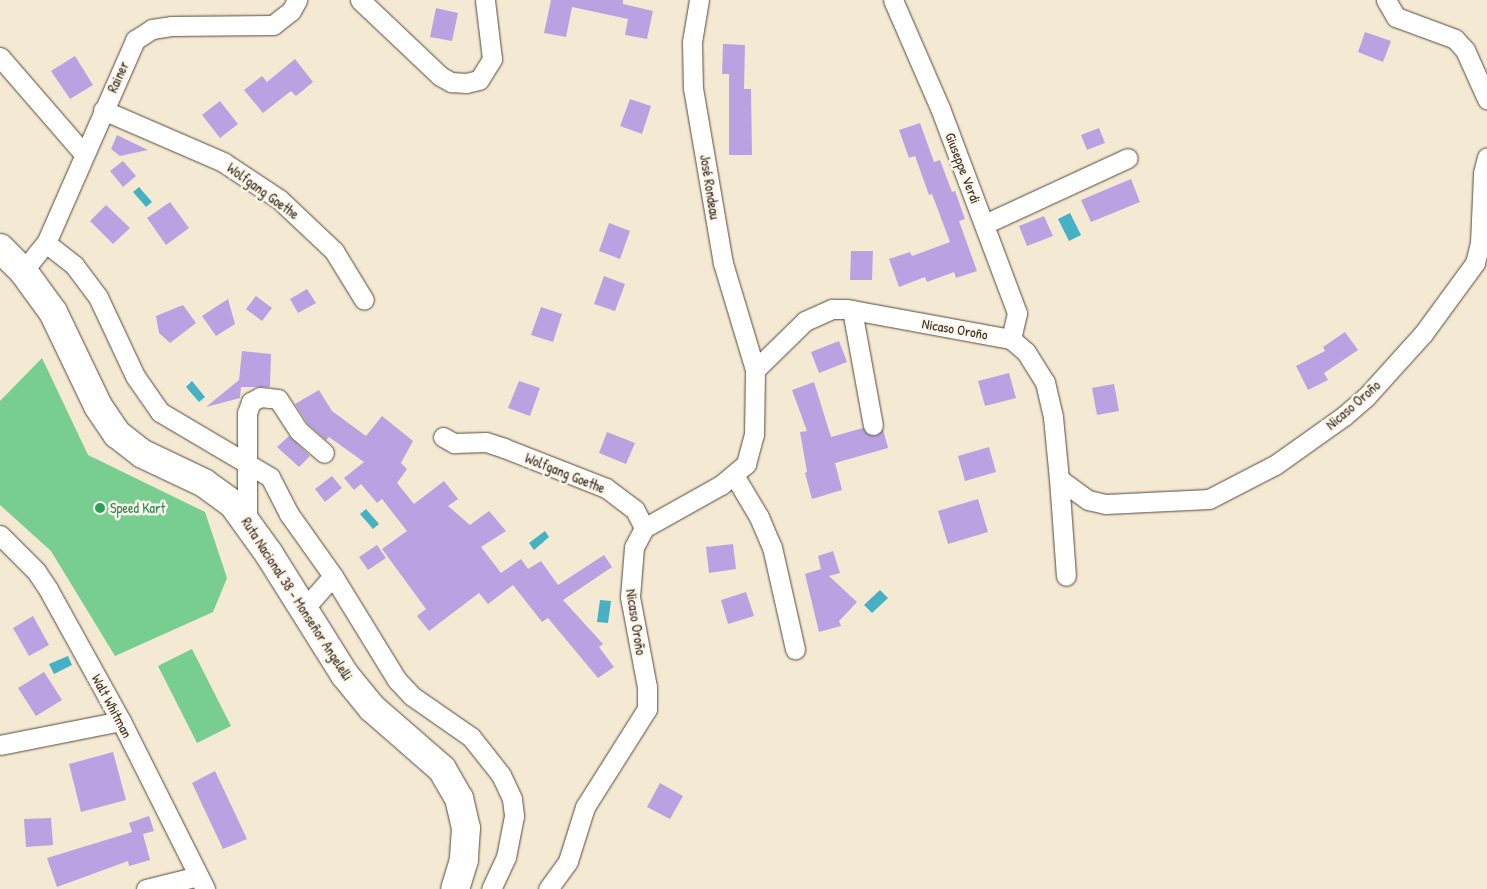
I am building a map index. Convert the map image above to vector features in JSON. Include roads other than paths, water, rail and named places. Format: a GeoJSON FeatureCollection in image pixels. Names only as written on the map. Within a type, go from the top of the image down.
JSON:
{"type":"FeatureCollection","features":[{"type":"Feature","properties":{"kind":"main road","name":"Ruta Nacional 38 - Monseñor Angelelli"},"geometry":{"type":"LineString","coordinates":[[0,248],[23,271],[53,312],[98,406],[117,434],[143,454],[220,493],[247,521],[345,676],[372,708],[424,751],[453,784],[463,812],[466,836],[464,860],[455,889]]}},
{"type":"Feature","properties":{"kind":"street","name":"Rainer"},"geometry":{"type":"LineString","coordinates":[[23,271],[46,244],[135,40],[142,35],[171,26],[273,25],[291,12],[297,0]]}},
{"type":"Feature","properties":{"kind":"street"},"geometry":{"type":"LineString","coordinates":[[360,0],[440,76],[451,82],[479,80],[492,59],[485,0]]}},
{"type":"Feature","properties":{"kind":"street","name":"José Rondeau"},"geometry":{"type":"LineString","coordinates":[[699,0],[692,42],[694,88],[723,263],[755,370]]}},
{"type":"Feature","properties":{"kind":"street","name":"Giuseppe Verdi"},"geometry":{"type":"LineString","coordinates":[[893,0],[984,224],[1017,314],[1011,339]]}},
{"type":"Feature","properties":{"kind":"street"},"geometry":{"type":"LineString","coordinates":[[1386,0],[1396,17],[1455,38],[1465,50],[1487,99]]}},
{"type":"Feature","properties":{"kind":"street"},"geometry":{"type":"LineString","coordinates":[[0,57],[84,154]]}},
{"type":"Feature","properties":{"kind":"street","name":"Wolfgang Goethe"},"geometry":{"type":"LineString","coordinates":[[103,110],[223,162],[279,199],[334,251],[364,300]]}},
{"type":"Feature","properties":{"kind":"street","name":"Nicaso Oroño"},"geometry":{"type":"LineString","coordinates":[[1059,479],[1088,500],[1106,504],[1209,499],[1275,465],[1344,416],[1366,397],[1424,334],[1475,263],[1480,243],[1483,173],[1487,157]]}},
{"type":"Feature","properties":{"kind":"street"},"geometry":{"type":"LineString","coordinates":[[984,224],[1128,158]]}},
{"type":"Feature","properties":{"kind":"street"},"geometry":{"type":"LineString","coordinates":[[46,244],[74,265],[98,297],[135,376],[160,412],[173,423],[248,462],[270,477],[289,514],[333,576],[397,680],[412,696],[471,737],[501,774],[512,799],[514,816],[506,857],[491,889]]}},
{"type":"Feature","properties":{"kind":"street","name":"Nicaso Oroño"},"geometry":{"type":"LineString","coordinates":[[755,370],[817,313],[832,308],[1011,339]]}},
{"type":"Feature","properties":{"kind":"street"},"geometry":{"type":"LineString","coordinates":[[852,310],[873,425]]}},
{"type":"Feature","properties":{"kind":"street"},"geometry":{"type":"LineString","coordinates":[[1011,339],[1026,352],[1045,382],[1054,417],[1066,576]]}},
{"type":"Feature","properties":{"kind":"street"},"geometry":{"type":"LineString","coordinates":[[644,528],[734,475],[746,464],[753,448],[755,370]]}},
{"type":"Feature","properties":{"kind":"street"},"geometry":{"type":"LineString","coordinates":[[247,521],[249,408],[251,402],[260,397],[270,396],[278,399],[299,431],[324,453]]}},
{"type":"Feature","properties":{"kind":"street","name":"Wolfgang Goethe"},"geometry":{"type":"LineString","coordinates":[[443,437],[454,443],[486,442],[606,488],[635,510],[644,528]]}},
{"type":"Feature","properties":{"kind":"street"},"geometry":{"type":"LineString","coordinates":[[734,475],[759,517],[772,547],[795,649]]}},
{"type":"Feature","properties":{"kind":"street","name":"Nicaso Oroño"},"geometry":{"type":"LineString","coordinates":[[548,889],[568,861],[585,807],[647,709],[647,688],[630,597],[634,547],[644,528]]}},
{"type":"Feature","properties":{"kind":"street","name":"Walt Whitman"},"geometry":{"type":"LineString","coordinates":[[0,535],[36,571],[48,589],[121,721],[201,883]]}},
{"type":"Feature","properties":{"kind":"street"},"geometry":{"type":"LineString","coordinates":[[303,610],[333,576]]}},
{"type":"Feature","properties":{"kind":"street"},"geometry":{"type":"LineString","coordinates":[[0,745],[121,721]]}},
{"type":"Feature","properties":{"kind":"street"},"geometry":{"type":"LineString","coordinates":[[146,889],[201,883]]}},
{"type":"Feature","properties":{"kind":"water"},"geometry":{"type":"Polygon","coordinates":[[[139,187],[152,202],[146,207],[133,192],[139,187]]]}},
{"type":"Feature","properties":{"kind":"water"},"geometry":{"type":"Polygon","coordinates":[[[1070,213],[1081,235],[1069,241],[1058,219],[1070,213]]]}},
{"type":"Feature","properties":{"kind":"water"},"geometry":{"type":"Polygon","coordinates":[[[192,381],[205,397],[199,402],[186,387],[192,381]]]}},
{"type":"Feature","properties":{"kind":"water"},"geometry":{"type":"Polygon","coordinates":[[[366,509],[379,524],[373,529],[360,514],[366,509]]]}},
{"type":"Feature","properties":{"kind":"water"},"geometry":{"type":"Polygon","coordinates":[[[545,531],[549,537],[534,550],[529,543],[545,531]]]}},
{"type":"Feature","properties":{"kind":"water"},"geometry":{"type":"Polygon","coordinates":[[[880,590],[888,598],[872,613],[864,605],[880,590]]]}},
{"type":"Feature","properties":{"kind":"water"},"geometry":{"type":"Polygon","coordinates":[[[600,600],[611,601],[608,623],[597,622],[600,600]]]}},
{"type":"Feature","properties":{"kind":"water"},"geometry":{"type":"Polygon","coordinates":[[[68,656],[72,665],[54,674],[49,664],[68,656]]]}},
{"type":"Feature","properties":{"kind":"place","name":"Speed Kart"},"geometry":{"type":"Point","coordinates":[100,508]}}]}
